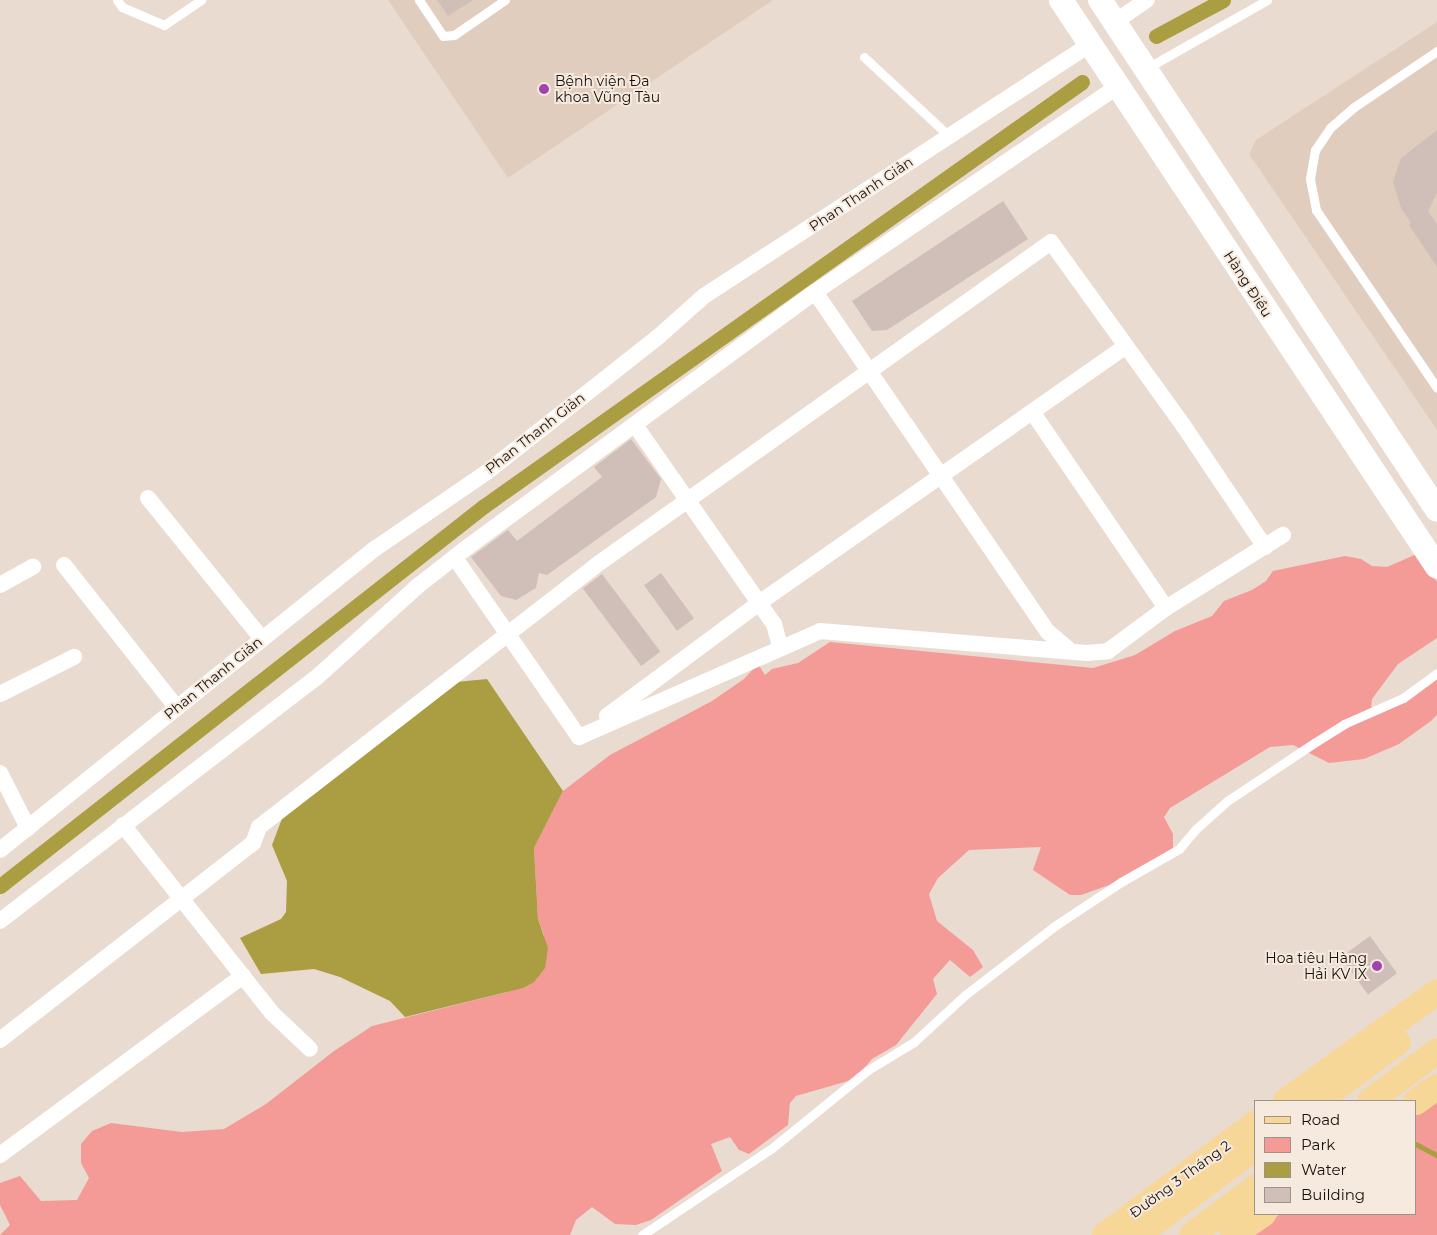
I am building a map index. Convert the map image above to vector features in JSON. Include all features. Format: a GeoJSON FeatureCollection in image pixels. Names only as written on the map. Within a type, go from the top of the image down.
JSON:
{"type":"FeatureCollection","features":[{"type":"Feature","properties":{"kind":"main road","name":"Hàng Điều"},"geometry":{"type":"LineString","coordinates":[[1061,0],[1385,492],[1437,567]]}},
{"type":"Feature","properties":{"kind":"main road"},"geometry":{"type":"LineString","coordinates":[[1100,0],[1437,510]]}},
{"type":"Feature","properties":{"kind":"main road"},"geometry":{"type":"LineString","coordinates":[[1385,492],[1412,473]]}},
{"type":"Feature","properties":{"kind":"main road"},"geometry":{"type":"LineString","coordinates":[[1287,1100],[1437,992]]}},
{"type":"Feature","properties":{"kind":"main road"},"geometry":{"type":"LineString","coordinates":[[1319,1100],[1437,1013]]}},
{"type":"Feature","properties":{"kind":"main road"},"geometry":{"type":"LineString","coordinates":[[1371,1100],[1437,1051]]}},
{"type":"Feature","properties":{"kind":"main road"},"geometry":{"type":"LineString","coordinates":[[1417,1101],[1437,1087]]}},
{"type":"Feature","properties":{"kind":"main road","name":"Đường 3 Tháng 2"},"geometry":{"type":"LineString","coordinates":[[1105,1235],[1254,1124]]}},
{"type":"Feature","properties":{"kind":"main road","name":"Đường 3 Tháng 2"},"geometry":{"type":"LineString","coordinates":[[1138,1235],[1254,1148]]}},
{"type":"Feature","properties":{"kind":"main road"},"geometry":{"type":"LineString","coordinates":[[1192,1235],[1254,1189]]}},
{"type":"Feature","properties":{"kind":"main road"},"geometry":{"type":"LineString","coordinates":[[1234,1235],[1262,1215]]}},
{"type":"Feature","properties":{"kind":"street"},"geometry":{"type":"LineString","coordinates":[[1115,22],[1147,0]]}},
{"type":"Feature","properties":{"kind":"street","name":"Phan Thanh Giản"},"geometry":{"type":"LineString","coordinates":[[0,850],[376,548],[521,445],[704,296],[1090,44]]}},
{"type":"Feature","properties":{"kind":"street"},"geometry":{"type":"LineString","coordinates":[[0,921],[316,678],[419,584],[815,292],[1118,86]]}},
{"type":"Feature","properties":{"kind":"street"},"geometry":{"type":"LineString","coordinates":[[0,1040],[253,843],[259,827],[508,634],[686,499],[1051,242],[1183,425],[1265,547]]}},
{"type":"Feature","properties":{"kind":"street"},"geometry":{"type":"LineString","coordinates":[[815,292],[1048,632],[1068,649]]}},
{"type":"Feature","properties":{"kind":"street"},"geometry":{"type":"LineString","coordinates":[[579,737],[759,602],[1033,413],[1125,347]]}},
{"type":"Feature","properties":{"kind":"street"},"geometry":{"type":"LineString","coordinates":[[1033,413],[1166,608]]}},
{"type":"Feature","properties":{"kind":"street"},"geometry":{"type":"LineString","coordinates":[[635,425],[774,624],[780,647]]}},
{"type":"Feature","properties":{"kind":"street"},"geometry":{"type":"LineString","coordinates":[[148,498],[262,638]]}},
{"type":"Feature","properties":{"kind":"street"},"geometry":{"type":"LineString","coordinates":[[579,737],[820,631],[1068,649],[1087,653],[1108,651],[1166,608],[1283,535]]}},
{"type":"Feature","properties":{"kind":"street"},"geometry":{"type":"LineString","coordinates":[[455,558],[579,737]]}},
{"type":"Feature","properties":{"kind":"street"},"geometry":{"type":"LineString","coordinates":[[64,564],[176,707]]}},
{"type":"Feature","properties":{"kind":"street"},"geometry":{"type":"LineString","coordinates":[[0,584],[33,567]]}},
{"type":"Feature","properties":{"kind":"street"},"geometry":{"type":"LineString","coordinates":[[0,694],[74,657]]}},
{"type":"Feature","properties":{"kind":"street"},"geometry":{"type":"LineString","coordinates":[[0,773],[28,828]]}},
{"type":"Feature","properties":{"kind":"street"},"geometry":{"type":"LineString","coordinates":[[123,825],[272,1012],[310,1049]]}},
{"type":"Feature","properties":{"kind":"street"},"geometry":{"type":"LineString","coordinates":[[0,1155],[243,976]]}},
{"type":"Feature","properties":{"kind":"lane"},"geometry":{"type":"LineString","coordinates":[[117,0],[122,7],[164,26],[201,0]]}},
{"type":"Feature","properties":{"kind":"lane"},"geometry":{"type":"LineString","coordinates":[[419,0],[443,36],[454,35],[505,0]]}},
{"type":"Feature","properties":{"kind":"lane"},"geometry":{"type":"LineString","coordinates":[[1144,69],[1267,0]]}},
{"type":"Feature","properties":{"kind":"lane"},"geometry":{"type":"LineString","coordinates":[[1437,52],[1354,107],[1330,128],[1315,150],[1310,179],[1316,210],[1437,388]]}},
{"type":"Feature","properties":{"kind":"lane"},"geometry":{"type":"LineString","coordinates":[[864,56],[948,136]]}},
{"type":"Feature","properties":{"kind":"lane"},"geometry":{"type":"LineString","coordinates":[[642,1235],[772,1148],[868,1070],[914,1042],[965,994],[1056,925],[1121,882],[1179,849],[1196,828],[1228,801],[1344,724],[1403,698],[1437,673]]}},
{"type":"Feature","properties":{"kind":"shaded area","name":"Bệnh viện Đa khoa Vũng Tàu"},"geometry":{"type":"Polygon","coordinates":[[[388,0],[773,0],[508,178],[388,0]]]}},
{"type":"Feature","properties":{"kind":"shaded area"},"geometry":{"type":"Polygon","coordinates":[[[1437,22],[1437,430],[1249,154],[1256,140],[1437,22]]]}},
{"type":"Feature","properties":{"kind":"green space"},"geometry":{"type":"Polygon","coordinates":[[[1419,553],[1437,582],[1437,638],[1398,664],[1372,699],[1371,707],[1383,711],[1437,672],[1437,715],[1431,721],[1399,744],[1364,759],[1329,763],[1293,745],[1270,747],[1170,808],[1164,817],[1173,834],[1173,848],[1115,883],[1081,895],[1070,895],[1033,870],[1041,847],[969,850],[938,878],[929,894],[937,921],[973,950],[983,967],[970,977],[950,960],[933,979],[937,994],[896,1045],[872,1059],[855,1079],[796,1096],[790,1103],[788,1125],[749,1154],[739,1150],[730,1137],[711,1144],[722,1171],[651,1220],[636,1225],[615,1224],[592,1207],[576,1220],[570,1235],[0,1235],[10,1225],[0,1205],[0,1183],[20,1176],[41,1201],[77,1200],[89,1178],[81,1163],[81,1144],[92,1131],[111,1123],[182,1132],[224,1129],[266,1104],[334,1051],[372,1026],[507,992],[544,935],[538,919],[534,848],[563,791],[610,755],[712,701],[744,679],[758,664],[765,675],[772,669],[798,663],[830,642],[1093,668],[1135,655],[1175,631],[1212,616],[1224,601],[1252,590],[1266,581],[1273,571],[1345,556],[1361,559],[1372,566],[1387,567],[1419,553]]]}},
{"type":"Feature","properties":{"kind":"green space"},"geometry":{"type":"Polygon","coordinates":[[[1437,1099],[1437,1235],[1252,1235],[1279,1215],[1417,1215],[1417,1113],[1437,1099]]]}},
{"type":"Feature","properties":{"kind":"water"},"geometry":{"type":"Polygon","coordinates":[[[487,679],[563,791],[534,848],[538,919],[548,948],[545,968],[534,982],[523,988],[405,1017],[390,1001],[340,977],[314,969],[261,974],[240,938],[281,919],[286,912],[287,881],[272,845],[283,816],[456,682],[487,679]]]}},
{"type":"Feature","properties":{"kind":"building"},"geometry":{"type":"Polygon","coordinates":[[[437,0],[473,0],[448,16],[437,0]]]}},
{"type":"Feature","properties":{"kind":"building"},"geometry":{"type":"Polygon","coordinates":[[[1437,130],[1437,193],[1428,211],[1437,224],[1437,267],[1409,225],[1411,223],[1401,208],[1393,182],[1401,158],[1437,130]]]}},
{"type":"Feature","properties":{"kind":"building"},"geometry":{"type":"Polygon","coordinates":[[[1003,201],[1028,239],[887,330],[872,331],[852,301],[1003,201]]]}},
{"type":"Feature","properties":{"kind":"building"},"geometry":{"type":"Polygon","coordinates":[[[631,439],[661,479],[656,497],[547,575],[539,573],[536,588],[516,600],[501,596],[471,557],[508,530],[517,541],[602,477],[594,467],[631,439]]]}},
{"type":"Feature","properties":{"kind":"building"},"geometry":{"type":"Polygon","coordinates":[[[661,573],[694,618],[677,631],[644,585],[661,573]]]}},
{"type":"Feature","properties":{"kind":"building"},"geometry":{"type":"Polygon","coordinates":[[[602,574],[660,651],[641,666],[583,588],[602,574]]]}},
{"type":"Feature","properties":{"kind":"building"},"geometry":{"type":"Polygon","coordinates":[[[1370,936],[1397,973],[1368,994],[1341,957],[1370,936]]]}},
{"type":"Feature","properties":{"kind":"waterway"},"geometry":{"type":"LineString","coordinates":[[1156,36],[1223,0]]}},
{"type":"Feature","properties":{"kind":"waterway"},"geometry":{"type":"LineString","coordinates":[[0,886],[484,506],[1082,82]]}},
{"type":"Feature","properties":{"kind":"waterway"},"geometry":{"type":"LineString","coordinates":[[1417,1145],[1437,1155]]}},
{"type":"Feature","properties":{"kind":"place","name":"Bệnh viện Đa khoa Vũng Tàu"},"geometry":{"type":"Point","coordinates":[544,89]}},
{"type":"Feature","properties":{"kind":"place","name":"Hoa tiêu Hàng Hải KV IX"},"geometry":{"type":"Point","coordinates":[1377,966]}}]}
